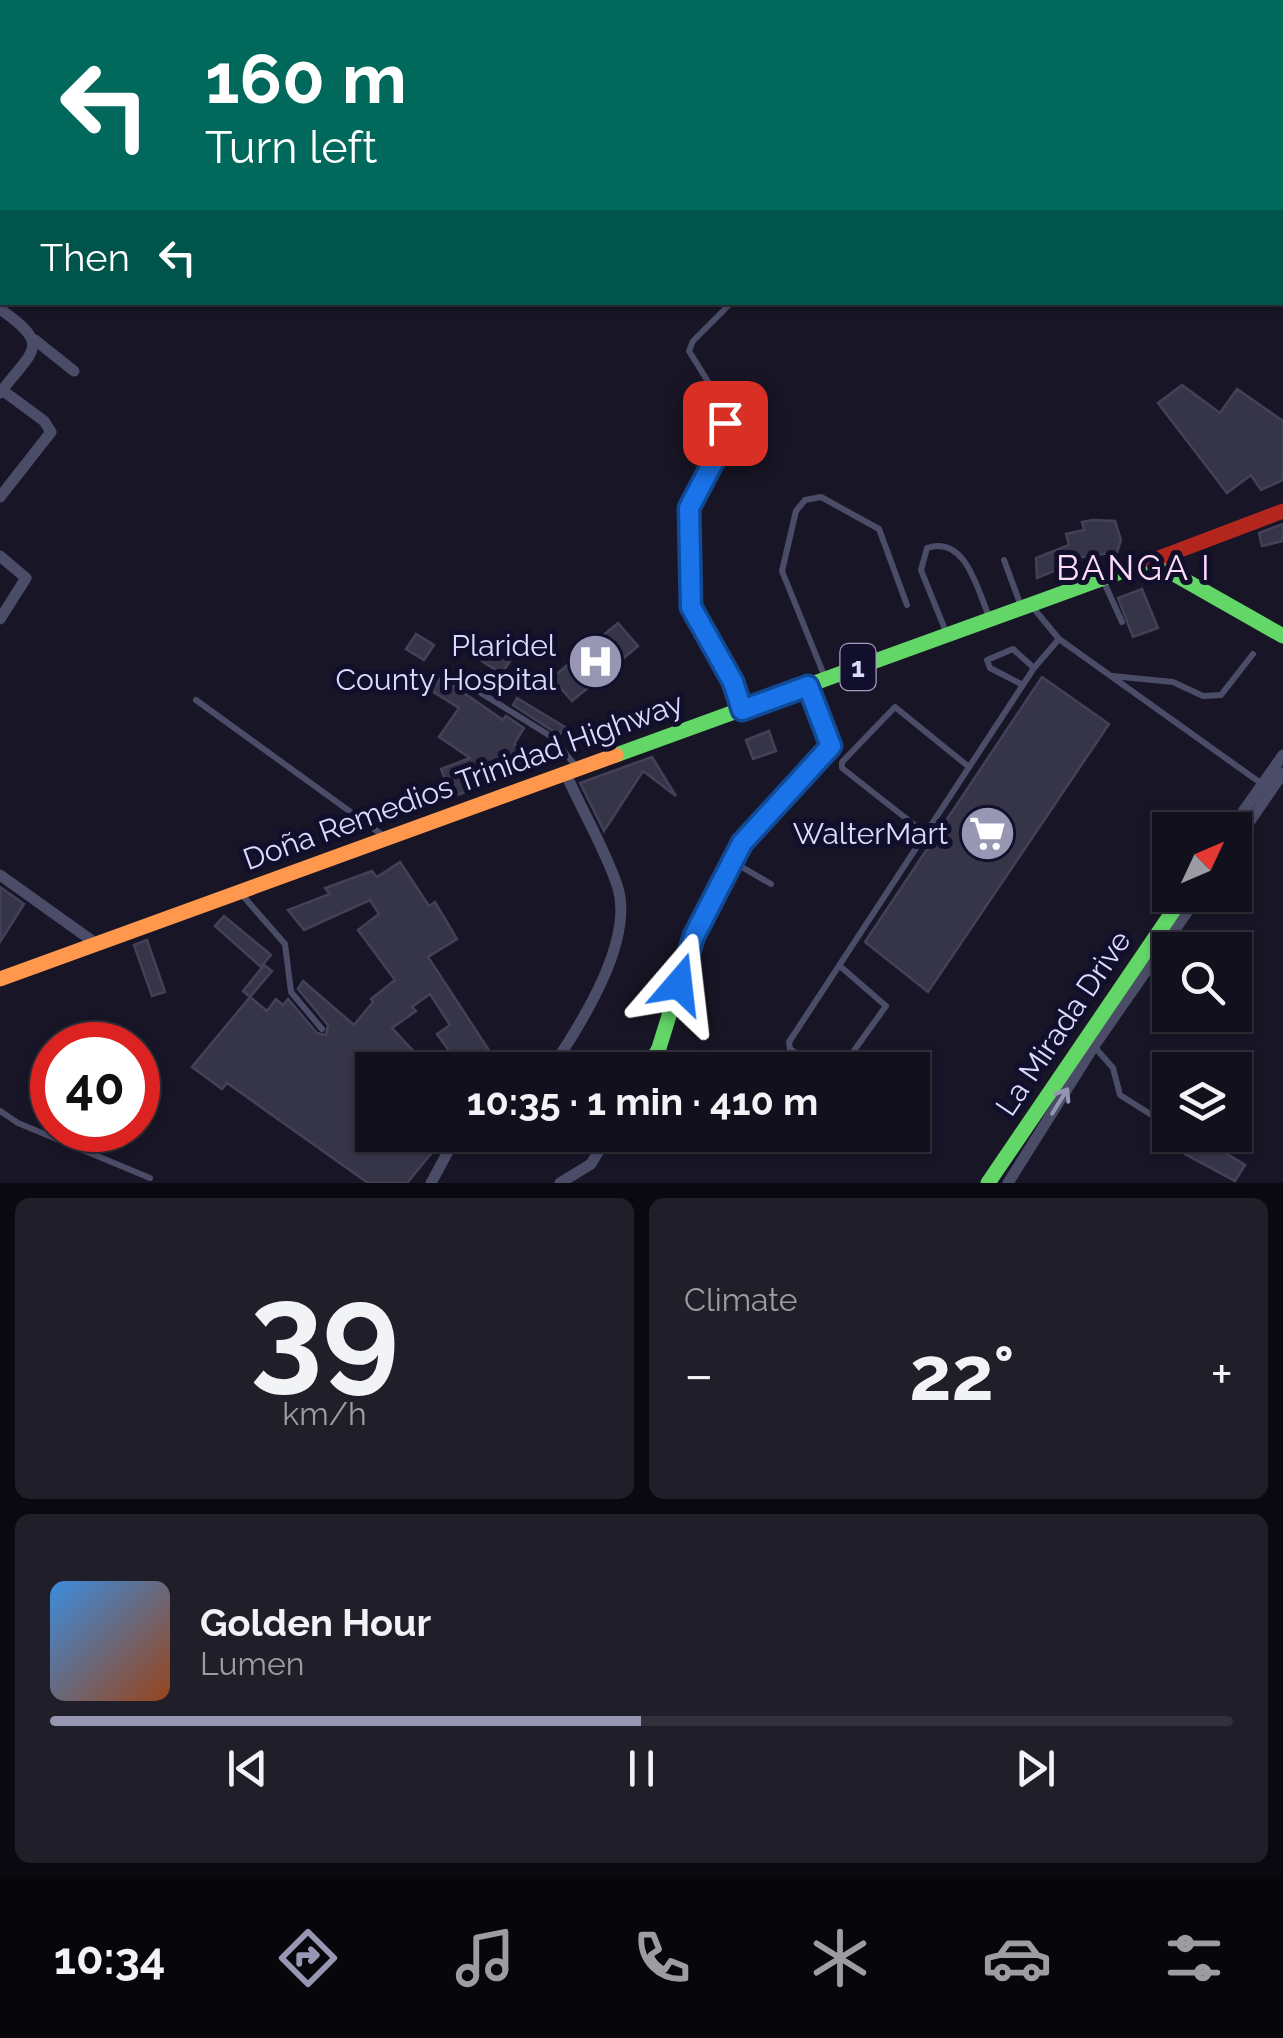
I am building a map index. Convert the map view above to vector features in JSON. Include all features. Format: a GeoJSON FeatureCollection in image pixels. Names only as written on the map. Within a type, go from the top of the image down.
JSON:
{"type":"FeatureCollection","features":[{"type":"Feature","properties":{"kind":"main road","name":"Doña Remedios Trinidad Highway"},"geometry":{"type":"LineString","coordinates":[[0,979],[1027,608],[1283,511]]}},
{"type":"Feature","properties":{"kind":"main road"},"geometry":{"type":"LineString","coordinates":[[1150,562],[1283,636]]}},
{"type":"Feature","properties":{"kind":"main road"},"geometry":{"type":"LineString","coordinates":[[657,1052],[694,936],[742,843],[831,746],[808,686]]}},
{"type":"Feature","properties":{"kind":"main road","name":"La Mirada Drive"},"geometry":{"type":"LineString","coordinates":[[988,1183],[1011,1163],[1173,912]]}},
{"type":"Feature","properties":{"kind":"street"},"geometry":{"type":"LineString","coordinates":[[0,309],[74,371]]}},
{"type":"Feature","properties":{"kind":"street"},"geometry":{"type":"LineString","coordinates":[[0,497],[51,432],[44,420],[1,392],[33,350],[35,340]]}},
{"type":"Feature","properties":{"kind":"street"},"geometry":{"type":"LineString","coordinates":[[0,556],[26,578],[0,619]]}},
{"type":"Feature","properties":{"kind":"street"},"geometry":{"type":"LineString","coordinates":[[1252,813],[1283,756]]}},
{"type":"Feature","properties":{"kind":"street"},"geometry":{"type":"LineString","coordinates":[[561,1052],[618,946],[622,920],[618,888],[572,772]]}},
{"type":"Feature","properties":{"kind":"street"},"geometry":{"type":"LineString","coordinates":[[1245,812],[1282,776]]}},
{"type":"Feature","properties":{"kind":"street"},"geometry":{"type":"LineString","coordinates":[[0,876],[98,945]]}},
{"type":"Feature","properties":{"kind":"street","name":"La Mirada Drive"},"geometry":{"type":"LineString","coordinates":[[1089,1042],[1186,912]]}},
{"type":"Feature","properties":{"kind":"street"},"geometry":{"type":"LineString","coordinates":[[431,1183],[448,1152]]}},
{"type":"Feature","properties":{"kind":"street"},"geometry":{"type":"LineString","coordinates":[[560,1183],[590,1164],[597,1152]]}},
{"type":"Feature","properties":{"kind":"street","name":"La Mirada Drive"},"geometry":{"type":"LineString","coordinates":[[1008,1183],[1011,1163]]}},
{"type":"Feature","properties":{"kind":"lane"},"geometry":{"type":"LineString","coordinates":[[729,305],[693,341],[690,351],[720,400],[725,423],[718,453],[689,508],[691,607],[733,682],[742,710]]}},
{"type":"Feature","properties":{"kind":"lane"},"geometry":{"type":"LineString","coordinates":[[826,678],[782,571],[796,511],[804,500],[821,497],[880,529],[907,605]]}},
{"type":"Feature","properties":{"kind":"lane"},"geometry":{"type":"LineString","coordinates":[[947,636],[921,570],[927,548],[943,546],[963,558],[991,620]]}},
{"type":"Feature","properties":{"kind":"lane"},"geometry":{"type":"LineString","coordinates":[[1004,560],[1027,608],[1059,638],[1267,787]]}},
{"type":"Feature","properties":{"kind":"lane"},"geometry":{"type":"LineString","coordinates":[[1103,579],[1122,622]]}},
{"type":"Feature","properties":{"kind":"lane"},"geometry":{"type":"LineString","coordinates":[[796,1052],[789,1042],[1034,668],[1059,638]]}},
{"type":"Feature","properties":{"kind":"lane"},"geometry":{"type":"LineString","coordinates":[[1023,685],[990,668],[987,660],[1013,649],[1034,668]]}},
{"type":"Feature","properties":{"kind":"lane"},"geometry":{"type":"LineString","coordinates":[[1111,676],[1173,682],[1204,696],[1220,695],[1253,654]]}},
{"type":"Feature","properties":{"kind":"lane"},"geometry":{"type":"LineString","coordinates":[[481,692],[552,737],[572,772]]}},
{"type":"Feature","properties":{"kind":"lane"},"geometry":{"type":"LineString","coordinates":[[196,700],[387,838]]}},
{"type":"Feature","properties":{"kind":"lane"},"geometry":{"type":"LineString","coordinates":[[926,834],[842,768],[842,762],[895,707],[970,767]]}},
{"type":"Feature","properties":{"kind":"lane"},"geometry":{"type":"LineString","coordinates":[[735,863],[772,884]]}},
{"type":"Feature","properties":{"kind":"lane"},"geometry":{"type":"LineString","coordinates":[[239,892],[284,944],[291,992],[322,1029]]}},
{"type":"Feature","properties":{"kind":"lane"},"geometry":{"type":"LineString","coordinates":[[841,967],[886,1006],[853,1052]]}},
{"type":"Feature","properties":{"kind":"lane"},"geometry":{"type":"LineString","coordinates":[[1089,1042],[1113,1068],[1120,1096],[1152,1115]]}},
{"type":"Feature","properties":{"kind":"lane"},"geometry":{"type":"LineString","coordinates":[[0,1111],[18,1123],[150,1178]]}},
{"type":"Feature","properties":{"kind":"building"},"geometry":{"type":"Polygon","coordinates":[[[1182,385],[1220,413],[1237,389],[1283,421],[1283,480],[1261,490],[1251,475],[1227,493],[1158,403],[1182,385]]]}},
{"type":"Feature","properties":{"kind":"building"},"geometry":{"type":"Polygon","coordinates":[[[1115,521],[1121,540],[1117,552],[1068,559],[1069,565],[1037,578],[1036,558],[1069,545],[1066,534],[1084,530],[1082,522],[1115,521]]]}},
{"type":"Feature","properties":{"kind":"building"},"geometry":{"type":"Polygon","coordinates":[[[1283,524],[1283,541],[1262,546],[1259,533],[1283,524]]]}},
{"type":"Feature","properties":{"kind":"building"},"geometry":{"type":"Polygon","coordinates":[[[1142,589],[1158,628],[1133,637],[1118,598],[1142,589]]]}},
{"type":"Feature","properties":{"kind":"building","name":"Plaridel County Hospital"},"geometry":{"type":"Polygon","coordinates":[[[618,623],[638,646],[572,701],[552,678],[618,623]]]}},
{"type":"Feature","properties":{"kind":"building"},"geometry":{"type":"Polygon","coordinates":[[[416,634],[434,645],[424,660],[406,649],[416,634]]]}},
{"type":"Feature","properties":{"kind":"building"},"geometry":{"type":"Polygon","coordinates":[[[496,638],[516,651],[502,674],[482,661],[496,638]]]}},
{"type":"Feature","properties":{"kind":"building"},"geometry":{"type":"Polygon","coordinates":[[[441,677],[503,720],[506,716],[524,728],[514,744],[534,756],[495,774],[498,780],[452,797],[441,769],[470,758],[439,737],[459,708],[432,691],[441,677]]]}},
{"type":"Feature","properties":{"kind":"building","name":"WalterMart"},"geometry":{"type":"Polygon","coordinates":[[[1042,677],[1109,724],[928,992],[865,942],[1042,677]]]}},
{"type":"Feature","properties":{"kind":"building"},"geometry":{"type":"Polygon","coordinates":[[[517,698],[565,727],[559,735],[513,705],[517,698]]]}},
{"type":"Feature","properties":{"kind":"building"},"geometry":{"type":"Polygon","coordinates":[[[769,731],[776,751],[753,759],[746,740],[769,731]]]}},
{"type":"Feature","properties":{"kind":"building"},"geometry":{"type":"Polygon","coordinates":[[[652,757],[676,796],[643,771],[604,831],[580,783],[652,757]]]}},
{"type":"Feature","properties":{"kind":"building"},"geometry":{"type":"Polygon","coordinates":[[[400,862],[429,906],[435,902],[457,939],[428,957],[490,1052],[450,1052],[437,1034],[450,1025],[430,994],[412,1007],[416,1011],[392,1028],[414,1052],[355,1052],[355,1152],[432,1152],[407,1183],[368,1183],[227,1083],[222,1089],[192,1067],[250,997],[267,1011],[276,999],[283,1005],[288,999],[317,1033],[326,1035],[328,1025],[298,989],[303,981],[354,1025],[373,1002],[371,999],[395,980],[358,930],[379,914],[370,900],[304,930],[288,910],[330,894],[325,888],[372,871],[377,877],[400,862]]]}},
{"type":"Feature","properties":{"kind":"building"},"geometry":{"type":"Polygon","coordinates":[[[0,887],[24,904],[0,942],[0,887]]]}},
{"type":"Feature","properties":{"kind":"building"},"geometry":{"type":"Polygon","coordinates":[[[224,916],[271,955],[261,967],[215,926],[224,916]]]}},
{"type":"Feature","properties":{"kind":"building"},"geometry":{"type":"Polygon","coordinates":[[[147,940],[165,992],[152,996],[134,945],[147,940]]]}},
{"type":"Feature","properties":{"kind":"building"},"geometry":{"type":"Polygon","coordinates":[[[264,965],[272,971],[250,997],[243,991],[264,965]]]}},
{"type":"Feature","properties":{"kind":"building"},"geometry":{"type":"Polygon","coordinates":[[[1224,1152],[1245,1165],[1235,1181],[1185,1154],[1224,1152]]]}},
{"type":"Feature","properties":{"kind":"traffic: fast"},"geometry":{"type":"LineString","coordinates":[[616,755],[1151,561],[1283,636]]}},
{"type":"Feature","properties":{"kind":"traffic: fast"},"geometry":{"type":"LineString","coordinates":[[657,1052],[694,935],[742,843],[831,746],[808,686]]}},
{"type":"Feature","properties":{"kind":"traffic: fast"},"geometry":{"type":"LineString","coordinates":[[988,1183],[1172,912]]}},
{"type":"Feature","properties":{"kind":"traffic: slow"},"geometry":{"type":"LineString","coordinates":[[0,979],[616,755]]}},
{"type":"Feature","properties":{"kind":"traffic: jam"},"geometry":{"type":"LineString","coordinates":[[1151,561],[1283,511]]}},
{"type":"Feature","properties":{"kind":"place","name":"Plaridel County Hospital"},"geometry":{"type":"Point","coordinates":[595,662]}},
{"type":"Feature","properties":{"kind":"place","name":"WalterMart"},"geometry":{"type":"Point","coordinates":[987,833]}},
{"type":"Feature","properties":{"kind":"district","name":"BANGA I"},"geometry":{"type":"Point","coordinates":[1134,567]}},
{"type":"Feature","properties":{"kind":"route"},"geometry":{"type":"LineString","coordinates":[[679,984],[694,936],[742,843],[831,746],[808,686],[742,710],[733,682],[691,607],[689,508],[699,482],[718,453],[725,423]]}}]}
